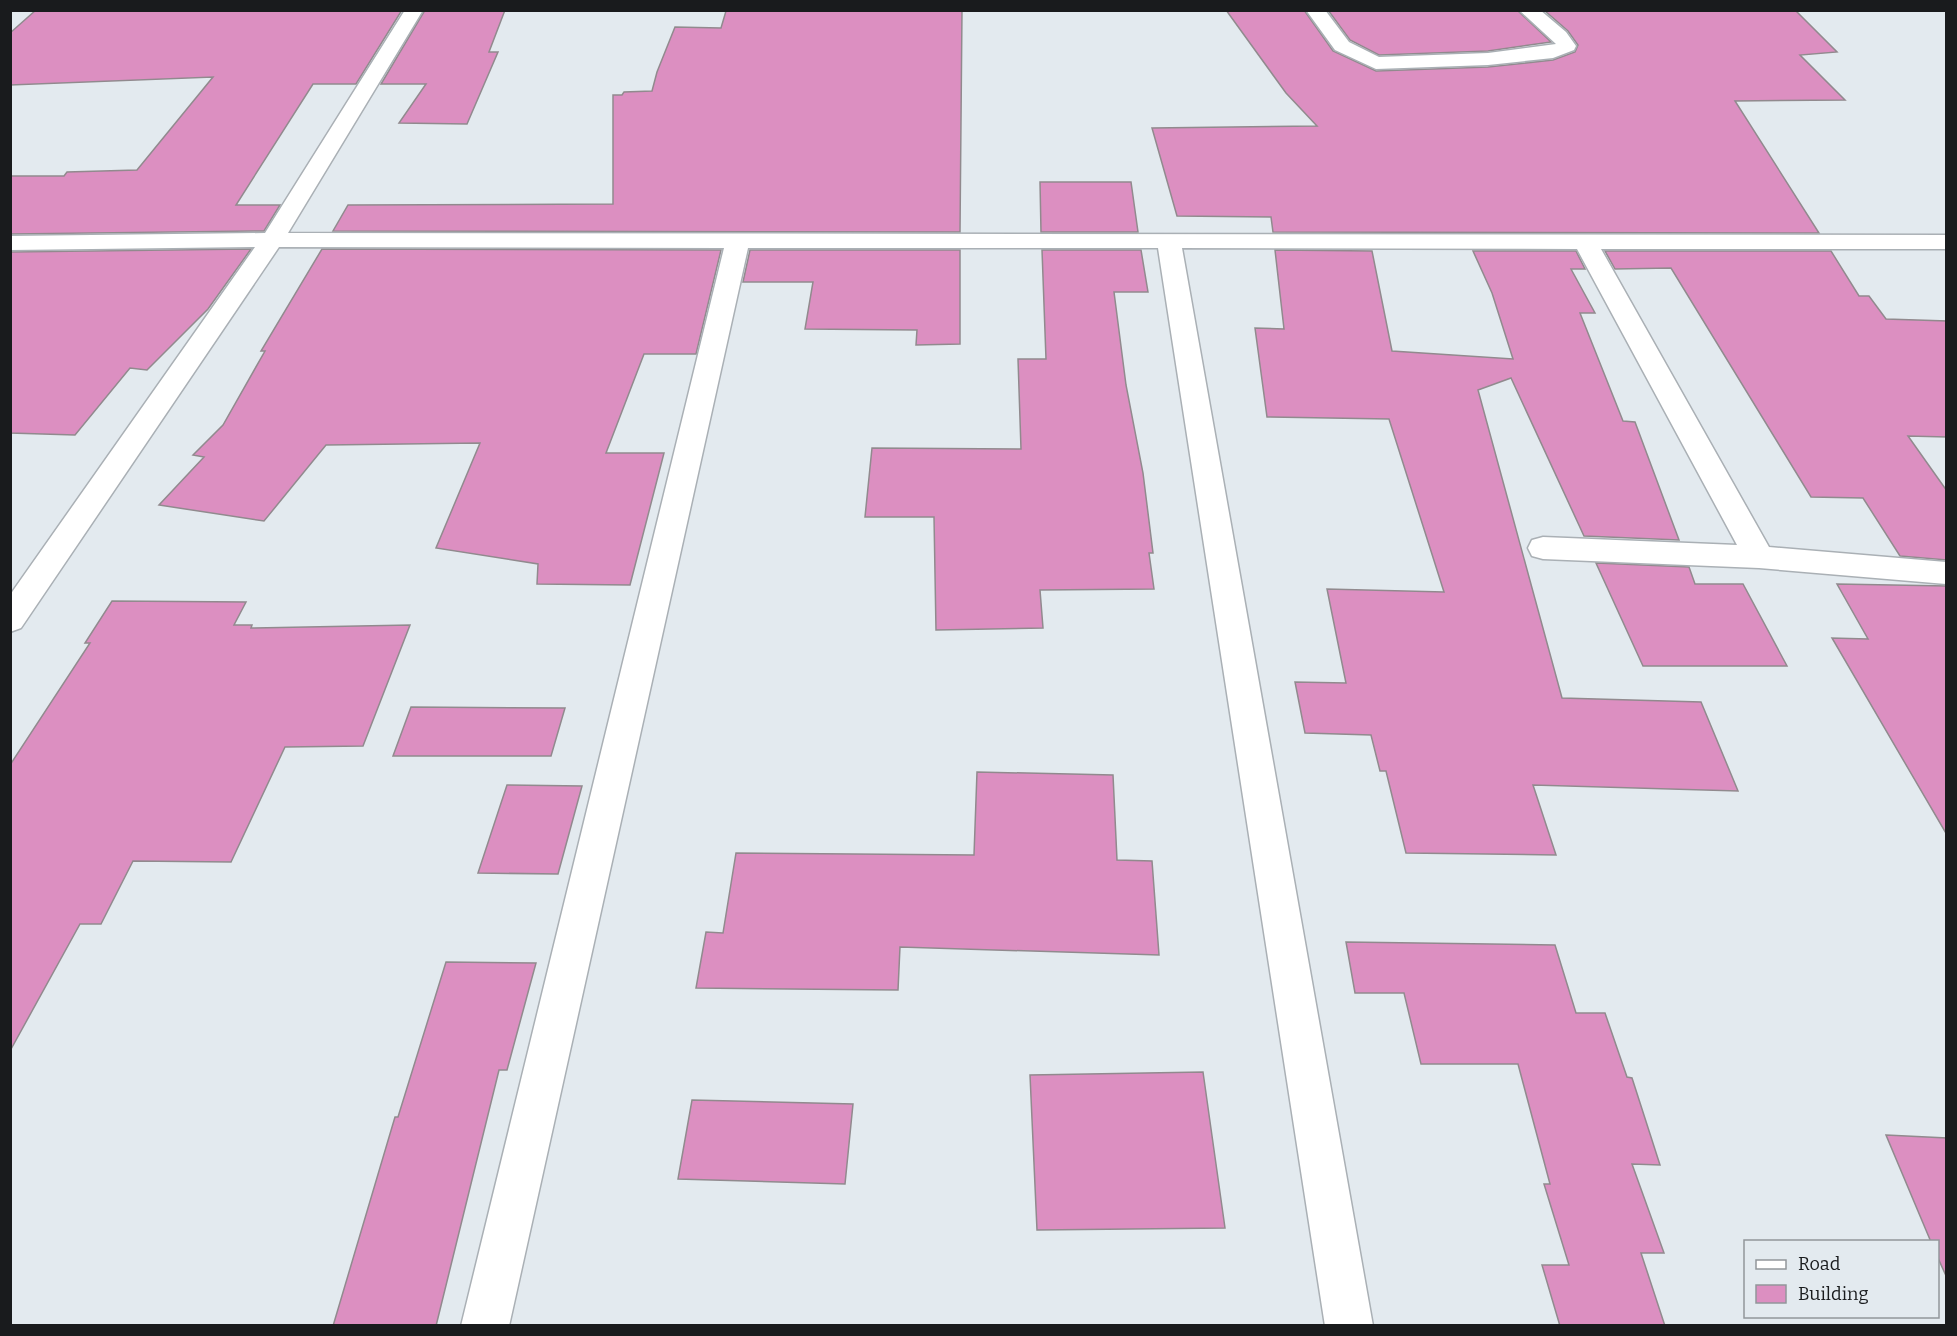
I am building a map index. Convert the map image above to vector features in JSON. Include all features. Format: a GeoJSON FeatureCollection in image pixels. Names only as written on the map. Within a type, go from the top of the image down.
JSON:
{"type":"FeatureCollection","features":[{"type":"Feature","properties":{"kind":"street"},"geometry":{"type":"LineString","coordinates":[[10,620],[272,240],[414,10]]}},
{"type":"Feature","properties":{"kind":"street"},"geometry":{"type":"LineString","coordinates":[[1315,10],[1342,46],[1376,63],[1488,59],[1552,52],[1567,46],[1559,36],[1528,10]]}},
{"type":"Feature","properties":{"kind":"street"},"geometry":{"type":"LineString","coordinates":[[10,243],[272,240],[1169,243],[1947,242]]}},
{"type":"Feature","properties":{"kind":"street"},"geometry":{"type":"LineString","coordinates":[[485,1326],[738,240]]}},
{"type":"Feature","properties":{"kind":"street"},"geometry":{"type":"LineString","coordinates":[[1586,241],[1759,557]]}},
{"type":"Feature","properties":{"kind":"street"},"geometry":{"type":"LineString","coordinates":[[1169,243],[1349,1326]]}},
{"type":"Feature","properties":{"kind":"street"},"geometry":{"type":"LineString","coordinates":[[1543,548],[1759,557],[1947,573]]}},
{"type":"Feature","properties":{"kind":"building"},"geometry":{"type":"Polygon","coordinates":[[[36,10],[402,10],[356,84],[313,84],[236,205],[280,205],[264,231],[10,234],[10,176],[64,176],[67,172],[137,170],[213,77],[10,85],[10,33],[36,10]]]}},
{"type":"Feature","properties":{"kind":"building"},"geometry":{"type":"Polygon","coordinates":[[[425,10],[505,10],[489,52],[498,52],[467,124],[399,123],[426,84],[381,84],[425,10]]]}},
{"type":"Feature","properties":{"kind":"building"},"geometry":{"type":"Polygon","coordinates":[[[962,10],[960,232],[333,231],[348,205],[613,204],[613,95],[622,95],[624,92],[652,91],[675,27],[721,28],[726,11],[962,10]]]}},
{"type":"Feature","properties":{"kind":"building"},"geometry":{"type":"Polygon","coordinates":[[[1226,10],[1304,10],[1333,51],[1376,71],[1488,67],[1553,60],[1575,52],[1578,45],[1568,31],[1544,10],[1795,10],[1837,52],[1800,55],[1845,100],[1735,101],[1819,233],[1273,232],[1271,217],[1177,216],[1152,128],[1317,126],[1286,93],[1226,10]]]}},
{"type":"Feature","properties":{"kind":"building"},"geometry":{"type":"Polygon","coordinates":[[[1328,10],[1517,10],[1551,42],[1488,51],[1379,55],[1350,40],[1328,10]]]}},
{"type":"Feature","properties":{"kind":"building"},"geometry":{"type":"Polygon","coordinates":[[[1040,182],[1131,182],[1138,232],[1041,232],[1040,182]]]}},
{"type":"Feature","properties":{"kind":"building"},"geometry":{"type":"Polygon","coordinates":[[[251,249],[208,309],[147,370],[130,368],[75,435],[10,433],[10,252],[251,249]]]}},
{"type":"Feature","properties":{"kind":"building"},"geometry":{"type":"Polygon","coordinates":[[[322,249],[721,250],[696,354],[644,354],[606,453],[664,453],[630,585],[537,584],[538,564],[436,548],[480,443],[326,445],[264,521],[159,505],[204,457],[193,455],[223,425],[265,351],[261,351],[322,249]]]}},
{"type":"Feature","properties":{"kind":"building"},"geometry":{"type":"Polygon","coordinates":[[[750,250],[960,250],[960,344],[916,345],[917,330],[805,329],[813,282],[743,282],[750,250]]]}},
{"type":"Feature","properties":{"kind":"building"},"geometry":{"type":"Polygon","coordinates":[[[1042,250],[1141,250],[1148,292],[1114,292],[1126,385],[1143,473],[1153,553],[1149,553],[1154,589],[1040,590],[1043,628],[936,630],[934,517],[865,517],[872,448],[1021,449],[1018,359],[1046,359],[1042,250]]]}},
{"type":"Feature","properties":{"kind":"building"},"geometry":{"type":"Polygon","coordinates":[[[1275,250],[1372,251],[1392,351],[1513,359],[1492,293],[1473,251],[1576,251],[1585,269],[1571,269],[1595,313],[1580,313],[1623,421],[1635,422],[1679,540],[1584,536],[1511,378],[1478,390],[1562,698],[1701,702],[1738,791],[1533,785],[1556,855],[1406,853],[1386,771],[1380,771],[1371,735],[1305,733],[1295,682],[1346,683],[1327,589],[1444,592],[1389,419],[1267,417],[1255,328],[1284,329],[1275,250]]]}},
{"type":"Feature","properties":{"kind":"building"},"geometry":{"type":"Polygon","coordinates":[[[1605,251],[1831,251],[1859,296],[1869,296],[1886,319],[1947,321],[1947,437],[1908,436],[1947,491],[1947,560],[1900,556],[1863,498],[1811,497],[1671,268],[1615,269],[1605,251]]]}},
{"type":"Feature","properties":{"kind":"building"},"geometry":{"type":"Polygon","coordinates":[[[1596,563],[1689,567],[1695,584],[1743,584],[1787,666],[1643,666],[1596,563]]]}},
{"type":"Feature","properties":{"kind":"building"},"geometry":{"type":"Polygon","coordinates":[[[1837,584],[1947,586],[1947,835],[1832,638],[1868,639],[1837,584]]]}},
{"type":"Feature","properties":{"kind":"building"},"geometry":{"type":"Polygon","coordinates":[[[112,601],[246,602],[234,625],[252,625],[251,628],[410,625],[363,746],[285,747],[231,862],[133,861],[101,924],[80,924],[10,1051],[10,765],[90,643],[85,643],[112,601]]]}},
{"type":"Feature","properties":{"kind":"building"},"geometry":{"type":"Polygon","coordinates":[[[411,707],[565,708],[551,756],[393,756],[411,707]]]}},
{"type":"Feature","properties":{"kind":"building"},"geometry":{"type":"Polygon","coordinates":[[[977,772],[1113,775],[1117,860],[1152,861],[1159,955],[900,947],[898,990],[696,988],[706,932],[723,933],[736,853],[974,855],[977,772]]]}},
{"type":"Feature","properties":{"kind":"building"},"geometry":{"type":"Polygon","coordinates":[[[507,785],[582,786],[558,874],[478,873],[507,785]]]}},
{"type":"Feature","properties":{"kind":"building"},"geometry":{"type":"Polygon","coordinates":[[[1346,942],[1555,945],[1576,1013],[1605,1013],[1627,1077],[1632,1078],[1660,1165],[1632,1164],[1664,1253],[1641,1253],[1665,1326],[1560,1326],[1542,1265],[1569,1265],[1544,1184],[1550,1184],[1518,1064],[1421,1064],[1404,993],[1355,993],[1346,942]]]}},
{"type":"Feature","properties":{"kind":"building"},"geometry":{"type":"Polygon","coordinates":[[[446,962],[536,963],[507,1070],[499,1070],[436,1326],[333,1326],[395,1117],[398,1117],[446,962]]]}},
{"type":"Feature","properties":{"kind":"building"},"geometry":{"type":"Polygon","coordinates":[[[1203,1072],[1225,1228],[1037,1230],[1030,1075],[1203,1072]]]}},
{"type":"Feature","properties":{"kind":"building"},"geometry":{"type":"Polygon","coordinates":[[[692,1100],[853,1104],[845,1184],[678,1179],[692,1100]]]}},
{"type":"Feature","properties":{"kind":"building"},"geometry":{"type":"Polygon","coordinates":[[[1886,1135],[1947,1138],[1947,1278],[1939,1260],[1939,1240],[1930,1240],[1886,1135]]]}}]}
